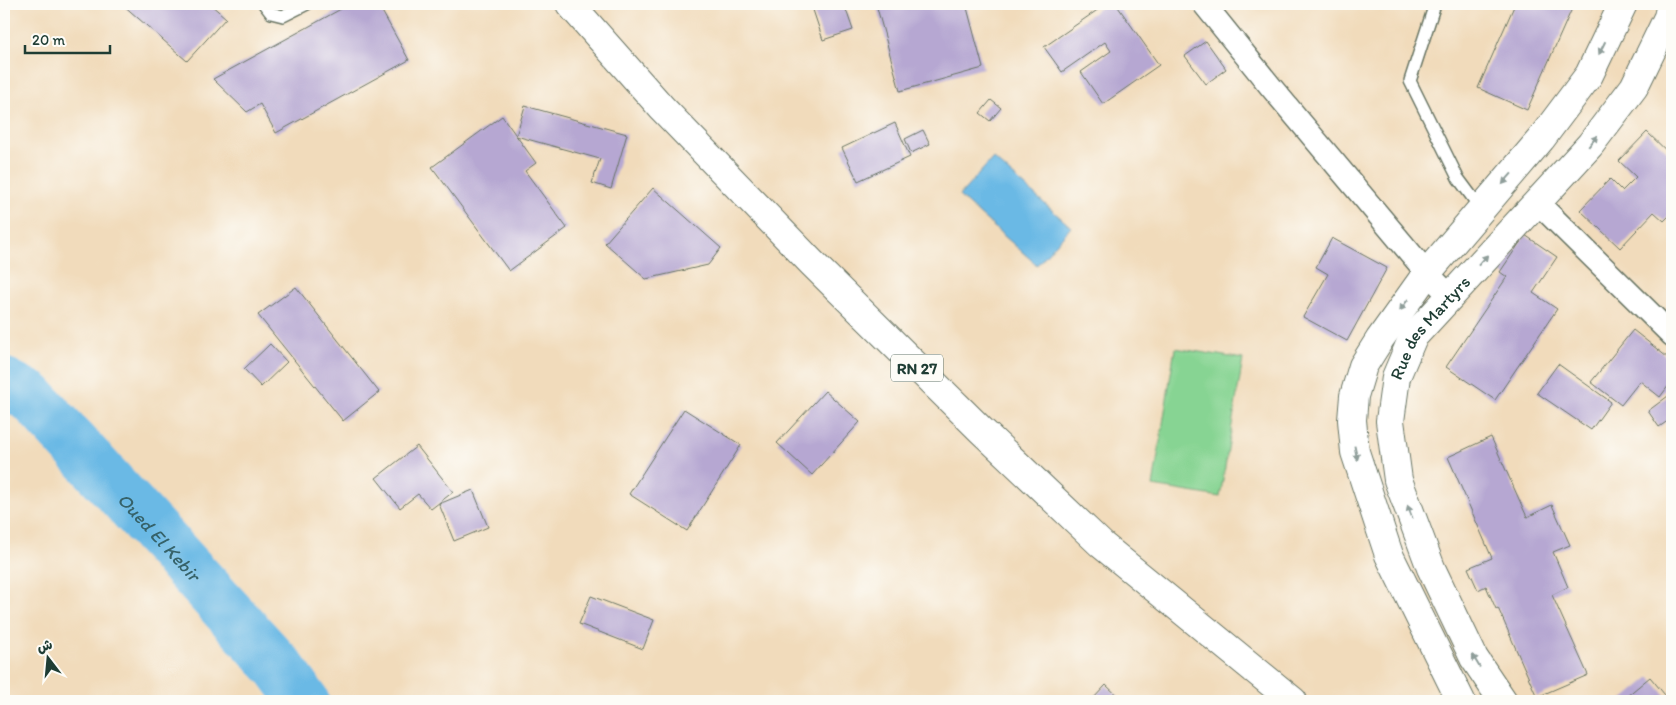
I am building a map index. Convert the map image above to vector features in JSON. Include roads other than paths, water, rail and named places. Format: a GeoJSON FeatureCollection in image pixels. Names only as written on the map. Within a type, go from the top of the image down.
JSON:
{"type":"FeatureCollection","features":[{"type":"Feature","properties":{"kind":"main road","name":"RN 27"},"geometry":{"type":"LineString","coordinates":[[570,4],[662,108],[784,235],[981,430],[1102,545],[1293,701]]}},
{"type":"Feature","properties":{"kind":"main road","name":"Rue des Martyrs"},"geometry":{"type":"LineString","coordinates":[[1461,701],[1389,555],[1356,452],[1352,420],[1354,396],[1363,366],[1427,273],[1541,140],[1589,75],[1623,4]]}},
{"type":"Feature","properties":{"kind":"main road","name":"Rue des Martyrs"},"geometry":{"type":"LineString","coordinates":[[1503,701],[1474,658],[1432,568],[1398,480],[1390,421],[1396,377],[1413,337],[1536,201],[1590,145],[1634,87],[1668,17],[1672,4]]}},
{"type":"Feature","properties":{"kind":"street"},"geometry":{"type":"LineString","coordinates":[[1204,4],[1270,87],[1427,273],[1450,296]]}},
{"type":"Feature","properties":{"kind":"street"},"geometry":{"type":"LineString","coordinates":[[1536,201],[1672,335]]}},
{"type":"Feature","properties":{"kind":"lane"},"geometry":{"type":"LineString","coordinates":[[264,4],[271,13],[284,16],[307,4]]}},
{"type":"Feature","properties":{"kind":"lane"},"geometry":{"type":"LineString","coordinates":[[1435,4],[1410,81],[1458,178],[1481,209]]}},
{"type":"Feature","properties":{"kind":"water"},"geometry":{"type":"Polygon","coordinates":[[[993,158],[1071,227],[1037,265],[959,196],[993,158]]]}},
{"type":"Feature","properties":{"kind":"waterway","name":"Oued El Kebir"},"geometry":{"type":"LineString","coordinates":[[4,383],[31,397],[280,668],[304,701]]}}]}
